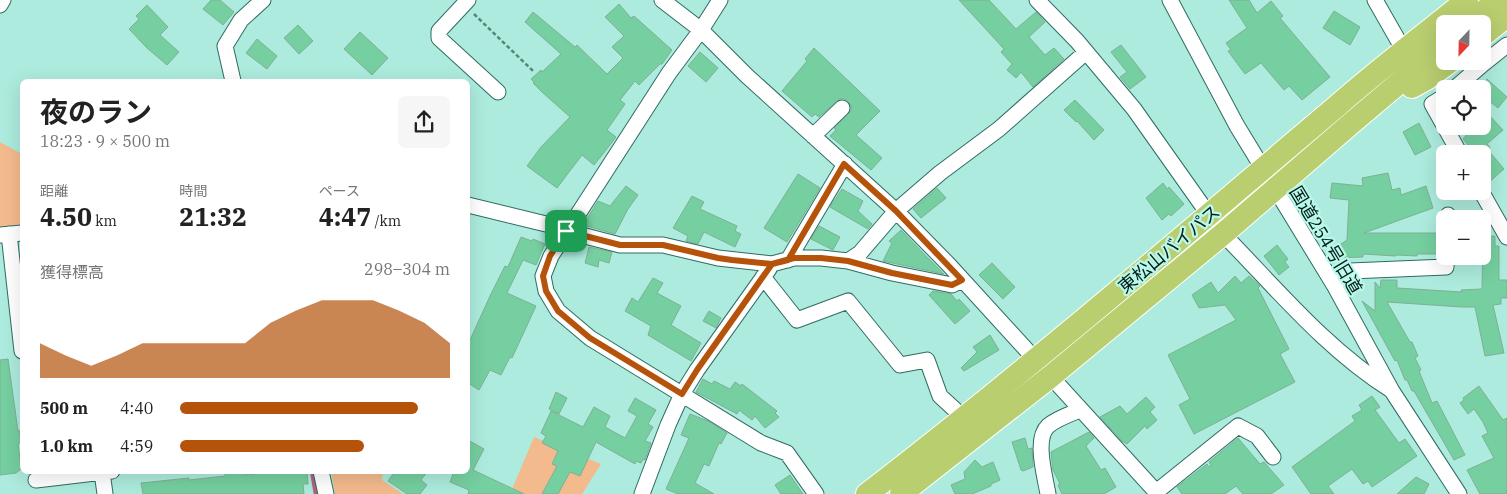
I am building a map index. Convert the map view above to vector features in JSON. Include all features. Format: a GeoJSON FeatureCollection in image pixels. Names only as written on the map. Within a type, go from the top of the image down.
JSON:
{"type":"FeatureCollection","features":[{"type":"Feature","properties":{"kind":"highway"},"geometry":{"type":"LineString","coordinates":[[1338,104],[1443,0]]}},
{"type":"Feature","properties":{"kind":"highway","name":"東松山バイパス"},"geometry":{"type":"LineString","coordinates":[[867,494],[1035,360],[1209,215],[1338,104],[1467,0]]}},
{"type":"Feature","properties":{"kind":"highway"},"geometry":{"type":"LineString","coordinates":[[1480,15],[1497,0]]}},
{"type":"Feature","properties":{"kind":"highway"},"geometry":{"type":"LineString","coordinates":[[1491,29],[1507,16]]}},
{"type":"Feature","properties":{"kind":"highway","name":"東松山バイパス"},"geometry":{"type":"LineString","coordinates":[[902,494],[1050,377],[1275,191],[1436,52]]}},
{"type":"Feature","properties":{"kind":"highway"},"geometry":{"type":"LineString","coordinates":[[1354,121],[1439,70]]}},
{"type":"Feature","properties":{"kind":"street"},"geometry":{"type":"LineString","coordinates":[[0,5],[3,0]]}},
{"type":"Feature","properties":{"kind":"street"},"geometry":{"type":"LineString","coordinates":[[232,79],[224,46],[241,20],[263,0]]}},
{"type":"Feature","properties":{"kind":"street"},"geometry":{"type":"LineString","coordinates":[[662,0],[701,30],[747,76],[896,211],[962,280],[1157,493],[1238,426],[1257,436],[1273,457]]}},
{"type":"Feature","properties":{"kind":"street"},"geometry":{"type":"LineString","coordinates":[[720,0],[701,30],[669,72],[566,231],[550,256],[543,276],[546,291],[558,311],[590,338],[761,444],[787,453],[816,494]]}},
{"type":"Feature","properties":{"kind":"street"},"geometry":{"type":"LineString","coordinates":[[1037,0],[1086,52],[1134,109],[1209,215]]}},
{"type":"Feature","properties":{"kind":"street","name":"国道254号旧道"},"geometry":{"type":"LineString","coordinates":[[1170,0],[1262,170],[1334,285],[1392,391],[1459,494]]}},
{"type":"Feature","properties":{"kind":"street"},"geometry":{"type":"LineString","coordinates":[[1375,0],[1399,42]]}},
{"type":"Feature","properties":{"kind":"street"},"geometry":{"type":"LineString","coordinates":[[464,1],[440,31],[439,38],[498,92]]}},
{"type":"Feature","properties":{"kind":"street"},"geometry":{"type":"LineString","coordinates":[[1491,56],[1507,44]]}},
{"type":"Feature","properties":{"kind":"street"},"geometry":{"type":"LineString","coordinates":[[848,261],[860,253],[896,211],[940,173],[999,129],[1086,52]]}},
{"type":"Feature","properties":{"kind":"street"},"geometry":{"type":"LineString","coordinates":[[1464,80],[1474,70]]}},
{"type":"Feature","properties":{"kind":"street"},"geometry":{"type":"LineString","coordinates":[[1436,102],[1432,104],[1436,111]]}},
{"type":"Feature","properties":{"kind":"street"},"geometry":{"type":"LineString","coordinates":[[813,136],[842,108]]}},
{"type":"Feature","properties":{"kind":"street"},"geometry":{"type":"LineString","coordinates":[[788,260],[844,164]]}},
{"type":"Feature","properties":{"kind":"street"},"geometry":{"type":"LineString","coordinates":[[1486,200],[1507,237]]}},
{"type":"Feature","properties":{"kind":"street"},"geometry":{"type":"LineString","coordinates":[[470,205],[550,225],[620,245],[663,245],[718,258],[772,264],[788,260],[821,258],[848,261],[892,273],[952,285],[962,280]]}},
{"type":"Feature","properties":{"kind":"street"},"geometry":{"type":"LineString","coordinates":[[11,234],[20,323]]}},
{"type":"Feature","properties":{"kind":"street"},"geometry":{"type":"LineString","coordinates":[[1223,234],[1308,323],[1364,373],[1392,391]]}},
{"type":"Feature","properties":{"kind":"street"},"geometry":{"type":"LineString","coordinates":[[642,494],[682,394],[772,264]]}},
{"type":"Feature","properties":{"kind":"street"},"geometry":{"type":"LineString","coordinates":[[1334,285],[1350,271],[1446,267],[1446,265]]}},
{"type":"Feature","properties":{"kind":"street"},"geometry":{"type":"LineString","coordinates":[[763,277],[797,320],[848,301],[900,365],[927,360],[940,396],[964,418]]}},
{"type":"Feature","properties":{"kind":"street"},"geometry":{"type":"LineString","coordinates":[[1048,494],[1041,444],[1043,433],[1050,425],[1080,410]]}},
{"type":"Feature","properties":{"kind":"street"},"geometry":{"type":"LineString","coordinates":[[37,482],[93,474]]}},
{"type":"Feature","properties":{"kind":"street"},"geometry":{"type":"LineString","coordinates":[[105,494],[107,474]]}},
{"type":"Feature","properties":{"kind":"street"},"geometry":{"type":"LineString","coordinates":[[322,474],[326,494]]}},
{"type":"Feature","properties":{"kind":"path"},"geometry":{"type":"LineString","coordinates":[[464,1],[533,72]]}},
{"type":"Feature","properties":{"kind":"shaded area"},"geometry":{"type":"Polygon","coordinates":[[[0,142],[20,153],[20,227],[0,229],[0,142]]]}},
{"type":"Feature","properties":{"kind":"shaded area"},"geometry":{"type":"Polygon","coordinates":[[[534,437],[601,464],[582,494],[510,494],[534,437]]]}},
{"type":"Feature","properties":{"kind":"shaded area"},"geometry":{"type":"Polygon","coordinates":[[[332,474],[383,474],[382,480],[403,494],[335,494],[332,474]]]}},
{"type":"Feature","properties":{"kind":"building"},"geometry":{"type":"Polygon","coordinates":[[[211,0],[220,0],[234,12],[223,25],[203,9],[211,0]]]}},
{"type":"Feature","properties":{"kind":"building"},"geometry":{"type":"Polygon","coordinates":[[[959,0],[989,0],[1016,29],[1036,12],[1045,22],[1029,37],[1045,55],[1054,48],[1064,59],[1033,87],[1021,72],[1016,78],[1007,70],[1012,64],[1001,52],[1004,49],[959,0]]]}},
{"type":"Feature","properties":{"kind":"building"},"geometry":{"type":"Polygon","coordinates":[[[1229,0],[1249,0],[1257,13],[1271,1],[1283,16],[1280,18],[1330,77],[1302,100],[1289,86],[1284,90],[1261,63],[1245,74],[1228,51],[1231,50],[1226,43],[1247,28],[1229,0]]]}},
{"type":"Feature","properties":{"kind":"building"},"geometry":{"type":"Polygon","coordinates":[[[619,4],[631,18],[634,16],[672,50],[662,64],[639,85],[635,81],[620,100],[625,104],[607,130],[616,137],[594,165],[582,155],[557,188],[527,166],[541,147],[570,117],[542,92],[531,79],[541,70],[542,72],[561,54],[525,22],[533,12],[575,47],[577,45],[607,74],[623,58],[612,47],[624,36],[605,17],[619,4]]]}},
{"type":"Feature","properties":{"kind":"building"},"geometry":{"type":"Polygon","coordinates":[[[147,5],[168,27],[160,35],[179,52],[167,65],[129,29],[139,19],[136,16],[147,5]]]}},
{"type":"Feature","properties":{"kind":"building"},"geometry":{"type":"Polygon","coordinates":[[[1334,11],[1360,27],[1350,45],[1323,28],[1334,11]]]}},
{"type":"Feature","properties":{"kind":"building"},"geometry":{"type":"Polygon","coordinates":[[[298,25],[313,41],[299,54],[284,38],[298,25]]]}},
{"type":"Feature","properties":{"kind":"building"},"geometry":{"type":"Polygon","coordinates":[[[360,32],[388,58],[372,75],[344,49],[360,32]]]}},
{"type":"Feature","properties":{"kind":"building"},"geometry":{"type":"Polygon","coordinates":[[[257,39],[277,56],[267,69],[246,53],[257,39]]]}},
{"type":"Feature","properties":{"kind":"building"},"geometry":{"type":"Polygon","coordinates":[[[1121,45],[1146,77],[1130,89],[1120,77],[1127,72],[1111,52],[1121,45]]]}},
{"type":"Feature","properties":{"kind":"building"},"geometry":{"type":"Polygon","coordinates":[[[814,48],[880,111],[856,135],[882,158],[871,170],[830,136],[836,130],[834,128],[851,111],[848,101],[839,99],[819,117],[815,114],[812,117],[782,91],[807,61],[805,59],[814,48]]]}},
{"type":"Feature","properties":{"kind":"building"},"geometry":{"type":"Polygon","coordinates":[[[700,52],[718,68],[706,82],[688,66],[700,52]]]}},
{"type":"Feature","properties":{"kind":"building"},"geometry":{"type":"Polygon","coordinates":[[[1491,83],[1507,97],[1498,108],[1491,102],[1491,83]]]}},
{"type":"Feature","properties":{"kind":"building"},"geometry":{"type":"Polygon","coordinates":[[[1075,100],[1104,130],[1094,140],[1064,110],[1075,100]]]}},
{"type":"Feature","properties":{"kind":"building"},"geometry":{"type":"Polygon","coordinates":[[[1491,117],[1503,130],[1488,145],[1468,145],[1463,139],[1466,135],[1491,135],[1491,117]]]}},
{"type":"Feature","properties":{"kind":"building"},"geometry":{"type":"Polygon","coordinates":[[[1419,123],[1431,147],[1415,155],[1403,132],[1419,123]]]}},
{"type":"Feature","properties":{"kind":"building"},"geometry":{"type":"Polygon","coordinates":[[[1491,154],[1504,169],[1491,180],[1491,154]]]}},
{"type":"Feature","properties":{"kind":"building"},"geometry":{"type":"Polygon","coordinates":[[[1388,173],[1392,190],[1400,188],[1401,195],[1426,186],[1433,208],[1364,233],[1436,233],[1436,254],[1396,256],[1363,254],[1363,257],[1336,258],[1332,250],[1347,240],[1349,200],[1330,198],[1332,183],[1363,186],[1362,178],[1388,173]]]}},
{"type":"Feature","properties":{"kind":"building"},"geometry":{"type":"Polygon","coordinates":[[[798,174],[820,188],[787,242],[764,228],[798,174]]]}},
{"type":"Feature","properties":{"kind":"building"},"geometry":{"type":"Polygon","coordinates":[[[1163,183],[1184,204],[1171,216],[1169,214],[1162,220],[1146,198],[1163,183]]]}},
{"type":"Feature","properties":{"kind":"building"},"geometry":{"type":"Polygon","coordinates":[[[626,186],[638,195],[628,209],[615,234],[583,225],[598,201],[610,206],[626,186]]]}},
{"type":"Feature","properties":{"kind":"building"},"geometry":{"type":"Polygon","coordinates":[[[937,188],[946,198],[921,218],[913,209],[937,188]]]}},
{"type":"Feature","properties":{"kind":"building"},"geometry":{"type":"Polygon","coordinates":[[[842,189],[863,201],[858,211],[872,224],[868,229],[830,207],[842,189]]]}},
{"type":"Feature","properties":{"kind":"building"},"geometry":{"type":"Polygon","coordinates":[[[692,196],[704,202],[700,209],[737,226],[735,231],[741,234],[735,247],[704,232],[698,244],[686,241],[688,236],[673,228],[692,196]]]}},
{"type":"Feature","properties":{"kind":"building"},"geometry":{"type":"Polygon","coordinates":[[[819,226],[840,237],[833,250],[811,239],[819,226]]]}},
{"type":"Feature","properties":{"kind":"building"},"geometry":{"type":"Polygon","coordinates":[[[901,230],[944,274],[883,261],[892,243],[889,241],[901,230]]]}},
{"type":"Feature","properties":{"kind":"building"},"geometry":{"type":"Polygon","coordinates":[[[1491,236],[1495,236],[1495,246],[1499,246],[1499,280],[1507,280],[1507,298],[1501,298],[1501,304],[1493,305],[1504,353],[1485,356],[1475,307],[1387,302],[1410,342],[1412,342],[1418,356],[1415,358],[1421,370],[1419,371],[1432,403],[1437,401],[1465,455],[1454,460],[1414,391],[1412,391],[1407,380],[1405,380],[1397,360],[1395,361],[1362,301],[1375,311],[1375,282],[1380,288],[1381,280],[1397,280],[1397,288],[1462,292],[1461,290],[1482,289],[1482,265],[1491,265],[1491,236]]]}},
{"type":"Feature","properties":{"kind":"building"},"geometry":{"type":"Polygon","coordinates":[[[521,237],[545,244],[536,265],[523,260],[507,293],[536,306],[512,358],[510,357],[501,375],[490,370],[479,390],[470,384],[470,340],[505,266],[508,267],[521,237]]]}},
{"type":"Feature","properties":{"kind":"building"},"geometry":{"type":"Polygon","coordinates":[[[1277,245],[1288,259],[1285,262],[1289,267],[1279,275],[1264,256],[1277,245]]]}},
{"type":"Feature","properties":{"kind":"building"},"geometry":{"type":"Polygon","coordinates":[[[589,247],[612,252],[609,263],[599,260],[598,267],[585,263],[589,247]]]}},
{"type":"Feature","properties":{"kind":"building"},"geometry":{"type":"Polygon","coordinates":[[[992,263],[1015,287],[1003,299],[979,275],[992,263]]]}},
{"type":"Feature","properties":{"kind":"building"},"geometry":{"type":"Polygon","coordinates":[[[1235,276],[1241,283],[1249,276],[1260,286],[1258,288],[1289,349],[1280,354],[1295,382],[1194,434],[1179,405],[1190,399],[1168,355],[1236,320],[1225,305],[1199,308],[1192,295],[1211,282],[1218,293],[1235,276]]]}},
{"type":"Feature","properties":{"kind":"building"},"geometry":{"type":"Polygon","coordinates":[[[653,278],[663,283],[657,293],[681,306],[671,325],[701,343],[691,361],[648,335],[651,326],[625,311],[632,298],[638,302],[653,278]]]}},
{"type":"Feature","properties":{"kind":"building"},"geometry":{"type":"Polygon","coordinates":[[[933,291],[951,294],[957,301],[959,299],[970,311],[955,324],[929,295],[933,291]]]}},
{"type":"Feature","properties":{"kind":"building"},"geometry":{"type":"Polygon","coordinates":[[[709,311],[721,318],[716,328],[703,321],[709,311]]]}},
{"type":"Feature","properties":{"kind":"building"},"geometry":{"type":"Polygon","coordinates":[[[990,335],[999,350],[964,371],[961,368],[977,352],[973,347],[990,335]]]}},
{"type":"Feature","properties":{"kind":"building"},"geometry":{"type":"Polygon","coordinates":[[[8,359],[20,436],[20,443],[18,443],[20,470],[16,473],[0,475],[0,360],[8,359]]]}},
{"type":"Feature","properties":{"kind":"building"},"geometry":{"type":"Polygon","coordinates":[[[703,379],[712,384],[714,381],[730,389],[735,382],[741,386],[742,384],[777,411],[775,413],[779,417],[765,428],[755,416],[752,420],[739,410],[737,414],[696,392],[703,379]]]}},
{"type":"Feature","properties":{"kind":"building"},"geometry":{"type":"Polygon","coordinates":[[[1479,386],[1503,420],[1507,418],[1507,494],[1480,494],[1467,470],[1494,458],[1482,436],[1488,433],[1483,422],[1474,409],[1468,414],[1460,403],[1464,400],[1463,398],[1479,386]]]}},
{"type":"Feature","properties":{"kind":"building"},"geometry":{"type":"Polygon","coordinates":[[[556,392],[567,398],[559,414],[549,409],[556,392]]]}},
{"type":"Feature","properties":{"kind":"building"},"geometry":{"type":"Polygon","coordinates":[[[1372,396],[1380,407],[1375,410],[1399,443],[1405,439],[1417,456],[1372,487],[1368,481],[1363,484],[1352,469],[1328,486],[1334,494],[1311,494],[1292,467],[1355,421],[1352,416],[1362,410],[1359,405],[1372,396]]]}},
{"type":"Feature","properties":{"kind":"building"},"geometry":{"type":"Polygon","coordinates":[[[1146,397],[1155,407],[1150,412],[1157,420],[1147,429],[1145,426],[1127,444],[1100,417],[1120,406],[1127,414],[1146,397]]]}},
{"type":"Feature","properties":{"kind":"building"},"geometry":{"type":"Polygon","coordinates":[[[635,398],[656,410],[648,424],[653,427],[645,441],[651,443],[645,460],[643,459],[641,463],[636,461],[635,464],[596,442],[580,476],[570,472],[558,494],[542,494],[557,466],[552,464],[558,451],[542,443],[546,436],[541,433],[551,411],[583,427],[594,407],[610,416],[605,427],[625,438],[637,416],[628,411],[635,398]]]}},
{"type":"Feature","properties":{"kind":"building"},"geometry":{"type":"Polygon","coordinates":[[[690,414],[708,421],[727,433],[721,444],[719,443],[709,466],[704,464],[695,483],[714,494],[678,494],[666,489],[689,438],[681,435],[690,414]]]}},
{"type":"Feature","properties":{"kind":"building"},"geometry":{"type":"Polygon","coordinates":[[[1089,432],[1094,438],[1086,446],[1101,470],[1105,468],[1116,487],[1104,494],[1062,494],[1058,485],[1060,484],[1053,470],[1051,452],[1089,432]]]}},
{"type":"Feature","properties":{"kind":"building"},"geometry":{"type":"Polygon","coordinates":[[[1025,438],[1028,449],[1032,448],[1033,467],[1023,471],[1021,470],[1012,442],[1025,438]]]}},
{"type":"Feature","properties":{"kind":"building"},"geometry":{"type":"Polygon","coordinates":[[[1238,438],[1260,464],[1264,462],[1284,485],[1271,494],[1243,494],[1236,486],[1225,494],[1182,494],[1177,487],[1207,464],[1209,467],[1211,466],[1209,462],[1238,438]]]}},
{"type":"Feature","properties":{"kind":"building"},"geometry":{"type":"Polygon","coordinates":[[[470,441],[484,449],[473,470],[524,494],[468,494],[469,490],[450,482],[453,474],[470,474],[470,441]]]}},
{"type":"Feature","properties":{"kind":"building"},"geometry":{"type":"Polygon","coordinates":[[[975,460],[982,467],[993,462],[1000,480],[972,494],[955,494],[951,485],[965,479],[964,472],[975,460]]]}},
{"type":"Feature","properties":{"kind":"building"},"geometry":{"type":"Polygon","coordinates":[[[225,474],[307,474],[308,484],[303,484],[304,494],[143,494],[141,483],[189,478],[189,480],[225,476],[225,474]]]}},
{"type":"Feature","properties":{"kind":"building"},"geometry":{"type":"Polygon","coordinates":[[[393,474],[426,474],[421,480],[427,485],[420,494],[407,494],[388,481],[393,474]]]}},
{"type":"Feature","properties":{"kind":"building"},"geometry":{"type":"Polygon","coordinates":[[[790,475],[803,494],[781,494],[775,485],[790,475]]]}},
{"type":"Feature","properties":{"kind":"building"},"geometry":{"type":"Polygon","coordinates":[[[1416,477],[1429,484],[1424,494],[1397,494],[1416,477]]]}},
{"type":"Feature","properties":{"kind":"waterway"},"geometry":{"type":"LineString","coordinates":[[313,474],[316,494]]}},
{"type":"Feature","properties":{"kind":"route"},"geometry":{"type":"LineString","coordinates":[[566,231],[550,256],[543,276],[546,291],[558,311],[590,338],[682,394],[772,264],[794,258],[821,258],[848,261],[892,273],[952,285],[962,280],[896,211],[844,164],[788,260],[772,264],[718,258],[663,245],[620,245],[566,231]]}}]}
